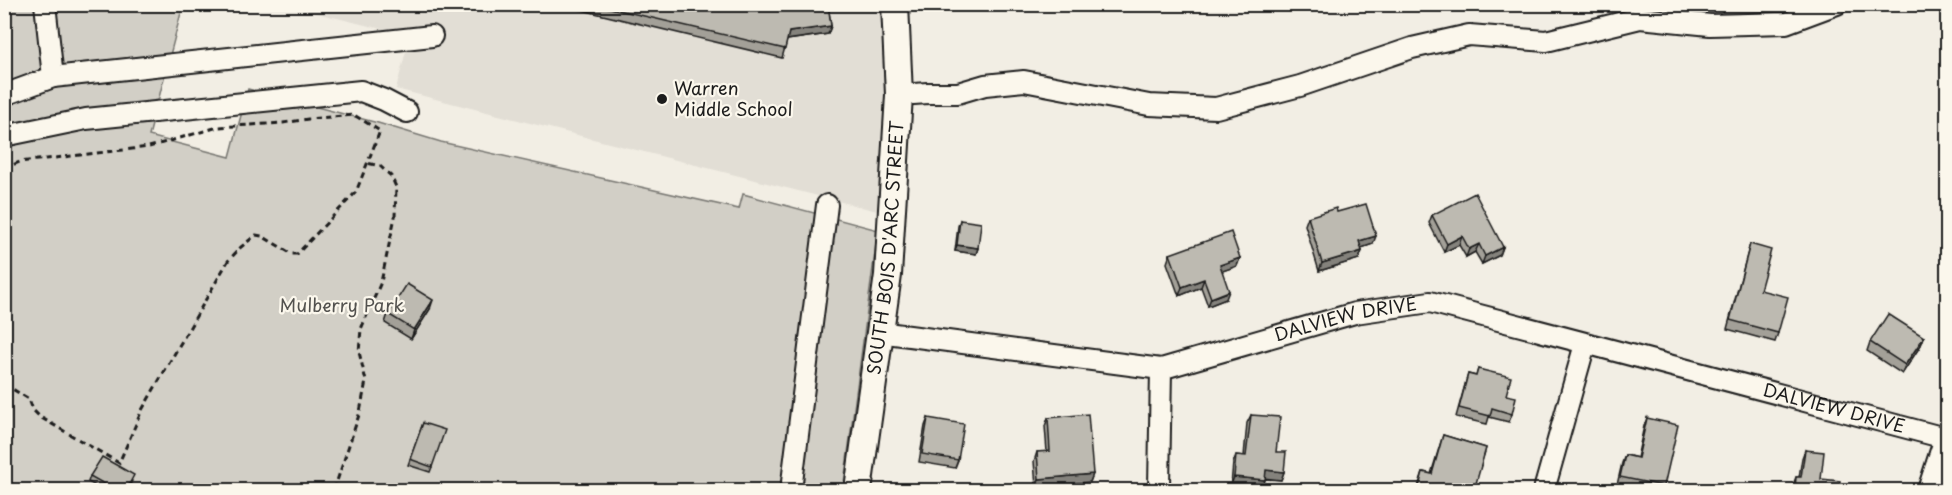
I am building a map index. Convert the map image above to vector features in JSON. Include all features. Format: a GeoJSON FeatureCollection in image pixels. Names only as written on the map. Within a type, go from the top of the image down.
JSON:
{"type":"FeatureCollection","features":[{"type":"Feature","properties":{"kind":"main road","name":"SOUTH BOIS D'ARC STREET"},"geometry":{"type":"LineString","coordinates":[[858,490],[888,274],[899,95],[895,4]]}},
{"type":"Feature","properties":{"kind":"street"},"geometry":{"type":"LineString","coordinates":[[45,4],[53,77]]}},
{"type":"Feature","properties":{"kind":"street"},"geometry":{"type":"LineString","coordinates":[[899,95],[958,93],[985,85],[1024,81],[1149,105],[1216,108],[1300,86],[1412,48],[1469,35],[1546,41],[1641,18],[1710,25],[1785,23],[1837,4]]}},
{"type":"Feature","properties":{"kind":"street"},"geometry":{"type":"LineString","coordinates":[[4,95],[53,77],[432,36]]}},
{"type":"Feature","properties":{"kind":"street"},"geometry":{"type":"LineString","coordinates":[[4,136],[87,118],[361,91],[407,112]]}},
{"type":"Feature","properties":{"kind":"street"},"geometry":{"type":"LineString","coordinates":[[791,490],[827,205]]}},
{"type":"Feature","properties":{"kind":"street","name":"DALVIEW DRIVE"},"geometry":{"type":"LineString","coordinates":[[879,332],[1161,369],[1355,313],[1430,302],[1945,438],[1928,490]]}},
{"type":"Feature","properties":{"kind":"street"},"geometry":{"type":"LineString","coordinates":[[1544,490],[1585,344]]}},
{"type":"Feature","properties":{"kind":"street"},"geometry":{"type":"LineString","coordinates":[[1159,487],[1161,369]]}},
{"type":"Feature","properties":{"kind":"path"},"geometry":{"type":"LineString","coordinates":[[4,168],[20,162],[149,147],[218,127],[354,115],[380,131],[356,192],[297,254],[292,254],[262,236],[256,236],[228,261],[142,410],[119,463],[40,417],[33,410],[29,399],[4,384]]}},
{"type":"Feature","properties":{"kind":"path"},"geometry":{"type":"LineString","coordinates":[[334,490],[360,412],[366,381],[358,352],[361,329],[381,282],[395,217],[396,187],[391,176],[380,166],[367,163]]}},
{"type":"Feature","properties":{"kind":"shaded area","name":"Warren Middle School"},"geometry":{"type":"Polygon","coordinates":[[[284,5],[886,5],[891,78],[881,212],[396,89],[410,36],[284,5]]]}},
{"type":"Feature","properties":{"kind":"green space","name":"Mulberry Park"},"geometry":{"type":"Polygon","coordinates":[[[4,5],[183,5],[149,136],[230,157],[248,89],[441,142],[739,209],[743,194],[878,230],[843,490],[5,490],[4,5]]]}},
{"type":"Feature","properties":{"kind":"building"},"geometry":{"type":"Polygon","coordinates":[[[593,4],[828,4],[831,26],[789,32],[785,49],[593,4]]]}},
{"type":"Feature","properties":{"kind":"building"},"geometry":{"type":"Polygon","coordinates":[[[1475,193],[1503,247],[1485,256],[1479,244],[1469,249],[1462,236],[1447,244],[1432,215],[1475,193]]]}},
{"type":"Feature","properties":{"kind":"building"},"geometry":{"type":"Polygon","coordinates":[[[1366,204],[1376,236],[1359,241],[1362,251],[1322,263],[1308,217],[1336,208],[1337,212],[1366,204]]]}},
{"type":"Feature","properties":{"kind":"building"},"geometry":{"type":"Polygon","coordinates":[[[960,220],[981,223],[978,248],[957,245],[960,220]]]}},
{"type":"Feature","properties":{"kind":"building"},"geometry":{"type":"Polygon","coordinates":[[[1231,232],[1240,258],[1220,265],[1229,291],[1211,298],[1204,279],[1182,287],[1170,254],[1231,232]]]}},
{"type":"Feature","properties":{"kind":"building"},"geometry":{"type":"Polygon","coordinates":[[[1750,244],[1771,250],[1760,290],[1788,297],[1778,333],[1730,320],[1750,244]]]}},
{"type":"Feature","properties":{"kind":"building"},"geometry":{"type":"Polygon","coordinates":[[[407,284],[433,300],[414,330],[388,314],[407,284]]]}},
{"type":"Feature","properties":{"kind":"building"},"geometry":{"type":"Polygon","coordinates":[[[1888,314],[1924,337],[1905,365],[1870,342],[1888,314]]]}},
{"type":"Feature","properties":{"kind":"building"},"geometry":{"type":"Polygon","coordinates":[[[1478,369],[1511,377],[1506,395],[1516,397],[1512,414],[1492,408],[1490,416],[1459,408],[1468,374],[1476,376],[1478,369]]]}},
{"type":"Feature","properties":{"kind":"building"},"geometry":{"type":"Polygon","coordinates":[[[1088,414],[1093,474],[1039,479],[1037,452],[1050,451],[1048,418],[1088,414]]]}},
{"type":"Feature","properties":{"kind":"building"},"geometry":{"type":"Polygon","coordinates":[[[1251,415],[1280,417],[1276,452],[1286,452],[1284,472],[1266,470],[1265,480],[1234,477],[1236,455],[1246,456],[1251,415]]]}},
{"type":"Feature","properties":{"kind":"building"},"geometry":{"type":"Polygon","coordinates":[[[928,418],[964,424],[958,460],[922,454],[928,418]]]}},
{"type":"Feature","properties":{"kind":"building"},"geometry":{"type":"Polygon","coordinates":[[[1647,418],[1678,425],[1664,486],[1620,477],[1625,455],[1638,458],[1647,418]]]}},
{"type":"Feature","properties":{"kind":"building"},"geometry":{"type":"Polygon","coordinates":[[[423,423],[445,430],[432,467],[410,459],[423,423]]]}},
{"type":"Feature","properties":{"kind":"building"},"geometry":{"type":"Polygon","coordinates":[[[1443,435],[1486,448],[1475,487],[1467,485],[1465,490],[1418,490],[1423,472],[1432,474],[1443,435]]]}},
{"type":"Feature","properties":{"kind":"building"},"geometry":{"type":"Polygon","coordinates":[[[1805,450],[1824,452],[1821,479],[1840,481],[1839,490],[1795,490],[1796,477],[1801,477],[1805,450]]]}},
{"type":"Feature","properties":{"kind":"building"},"geometry":{"type":"Polygon","coordinates":[[[102,457],[134,475],[126,490],[115,490],[90,476],[102,457]]]}},
{"type":"Feature","properties":{"kind":"place","name":"Warren Middle School"},"geometry":{"type":"Point","coordinates":[662,99]}}]}
